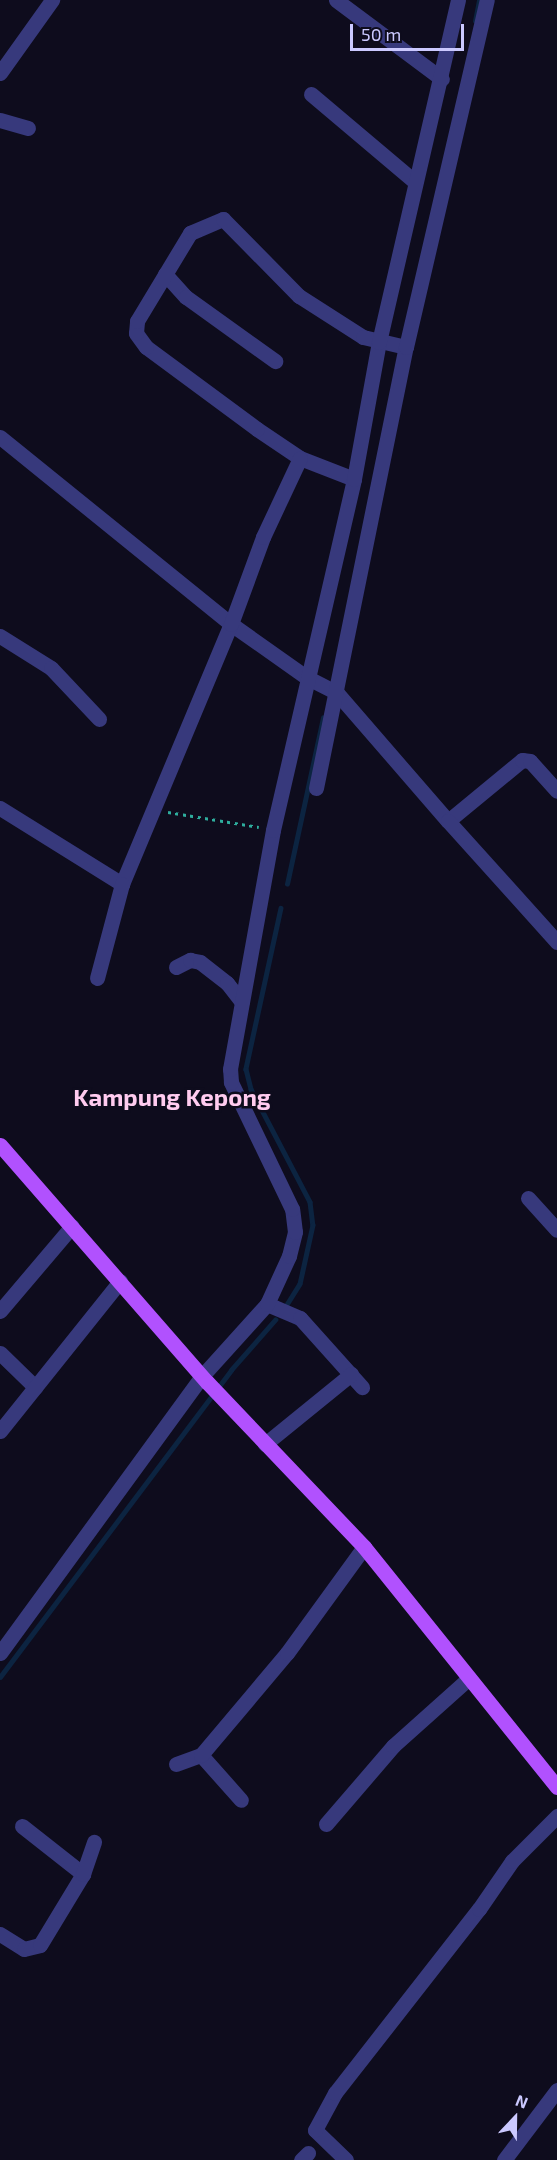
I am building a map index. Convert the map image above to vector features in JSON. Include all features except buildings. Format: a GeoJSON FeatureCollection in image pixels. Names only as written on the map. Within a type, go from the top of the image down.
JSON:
{"type":"FeatureCollection","features":[{"type":"Feature","properties":{"kind":"main road"},"geometry":{"type":"LineString","coordinates":[[0,1145],[225,1402],[364,1547],[557,1787]]}},
{"type":"Feature","properties":{"kind":"street"},"geometry":{"type":"LineString","coordinates":[[0,73],[52,0]]}},
{"type":"Feature","properties":{"kind":"street"},"geometry":{"type":"LineString","coordinates":[[336,0],[442,79]]}},
{"type":"Feature","properties":{"kind":"street"},"geometry":{"type":"LineString","coordinates":[[0,1652],[205,1379],[267,1304],[280,1281],[295,1232],[292,1209],[230,1075],[273,830],[354,479],[415,182],[442,79],[458,0]]}},
{"type":"Feature","properties":{"kind":"street"},"geometry":{"type":"LineString","coordinates":[[316,788],[405,346],[487,0]]}},
{"type":"Feature","properties":{"kind":"street"},"geometry":{"type":"LineString","coordinates":[[311,94],[415,182]]}},
{"type":"Feature","properties":{"kind":"street"},"geometry":{"type":"LineString","coordinates":[[0,120],[28,128]]}},
{"type":"Feature","properties":{"kind":"street"},"geometry":{"type":"LineString","coordinates":[[354,479],[300,458],[139,339],[137,321],[195,228],[223,219],[299,296],[348,329],[381,342],[405,346]]}},
{"type":"Feature","properties":{"kind":"street"},"geometry":{"type":"LineString","coordinates":[[165,274],[186,297],[275,361]]}},
{"type":"Feature","properties":{"kind":"street"},"geometry":{"type":"LineString","coordinates":[[0,437],[231,624],[308,678],[334,692],[557,942]]}},
{"type":"Feature","properties":{"kind":"street"},"geometry":{"type":"LineString","coordinates":[[96,978],[122,884],[231,624],[263,537],[300,458]]}},
{"type":"Feature","properties":{"kind":"street"},"geometry":{"type":"LineString","coordinates":[[0,636],[51,669],[99,719]]}},
{"type":"Feature","properties":{"kind":"street"},"geometry":{"type":"LineString","coordinates":[[448,821],[522,760],[530,762],[557,791]]}},
{"type":"Feature","properties":{"kind":"street"},"geometry":{"type":"LineString","coordinates":[[0,808],[122,884]]}},
{"type":"Feature","properties":{"kind":"street"},"geometry":{"type":"LineString","coordinates":[[176,967],[190,960],[200,962],[220,976],[242,1002]]}},
{"type":"Feature","properties":{"kind":"street"},"geometry":{"type":"LineString","coordinates":[[528,1198],[557,1230]]}},
{"type":"Feature","properties":{"kind":"street"},"geometry":{"type":"LineString","coordinates":[[0,1311],[72,1226]]}},
{"type":"Feature","properties":{"kind":"street"},"geometry":{"type":"LineString","coordinates":[[0,1431],[120,1281]]}},
{"type":"Feature","properties":{"kind":"street"},"geometry":{"type":"LineString","coordinates":[[267,1304],[300,1318],[362,1387]]}},
{"type":"Feature","properties":{"kind":"street"},"geometry":{"type":"LineString","coordinates":[[0,1353],[35,1387]]}},
{"type":"Feature","properties":{"kind":"street"},"geometry":{"type":"LineString","coordinates":[[265,1444],[351,1374]]}},
{"type":"Feature","properties":{"kind":"street"},"geometry":{"type":"LineString","coordinates":[[176,1764],[201,1755],[288,1653],[364,1547]]}},
{"type":"Feature","properties":{"kind":"street"},"geometry":{"type":"LineString","coordinates":[[326,1824],[393,1746],[469,1678]]}},
{"type":"Feature","properties":{"kind":"street"},"geometry":{"type":"LineString","coordinates":[[201,1755],[241,1800]]}},
{"type":"Feature","properties":{"kind":"street"},"geometry":{"type":"LineString","coordinates":[[345,2160],[316,2134],[324,2112],[512,1861],[557,1816]]}},
{"type":"Feature","properties":{"kind":"street"},"geometry":{"type":"LineString","coordinates":[[22,1826],[83,1874]]}},
{"type":"Feature","properties":{"kind":"street"},"geometry":{"type":"LineString","coordinates":[[0,1934],[24,1949],[40,1945],[83,1874],[94,1842]]}},
{"type":"Feature","properties":{"kind":"street"},"geometry":{"type":"LineString","coordinates":[[504,2160],[557,2090]]}},
{"type":"Feature","properties":{"kind":"path"},"geometry":{"type":"LineString","coordinates":[[153,809],[273,830]]}},
{"type":"Feature","properties":{"kind":"waterway"},"geometry":{"type":"LineString","coordinates":[[475,21],[479,0]]}},
{"type":"Feature","properties":{"kind":"waterway"},"geometry":{"type":"LineString","coordinates":[[287,884],[323,718]]}},
{"type":"Feature","properties":{"kind":"waterway"},"geometry":{"type":"LineString","coordinates":[[281,908],[246,1069],[251,1089],[310,1202],[313,1225],[300,1284],[285,1308]]}},
{"type":"Feature","properties":{"kind":"waterway"},"geometry":{"type":"LineString","coordinates":[[0,1677],[231,1370],[275,1320]]}},
{"type":"Feature","properties":{"kind":"district","name":"Kampung Kepong"},"geometry":{"type":"Point","coordinates":[172,1097]}}]}
